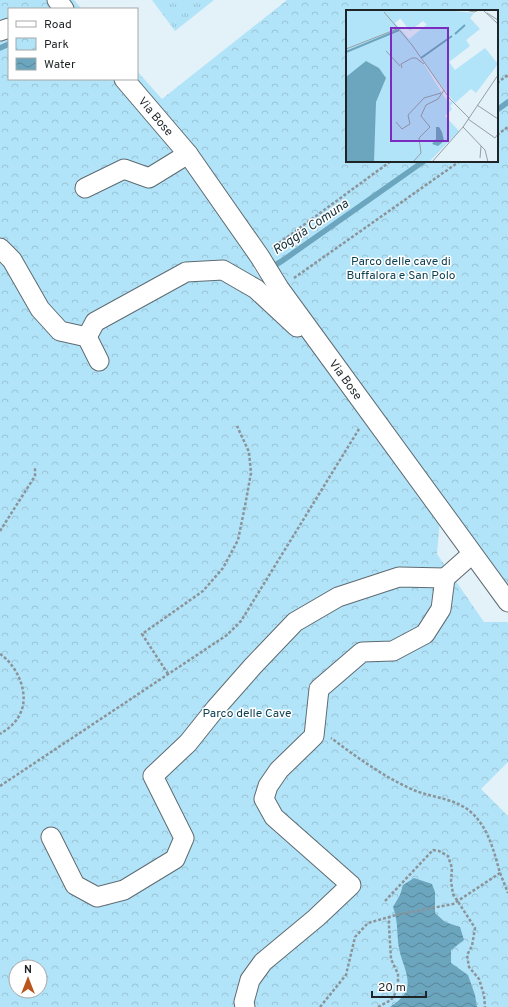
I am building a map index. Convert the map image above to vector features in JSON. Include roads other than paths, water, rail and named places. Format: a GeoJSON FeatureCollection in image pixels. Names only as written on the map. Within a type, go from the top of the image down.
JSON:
{"type":"FeatureCollection","features":[{"type":"Feature","properties":{"kind":"street","name":"Via Bose"},"geometry":{"type":"LineString","coordinates":[[125,80],[188,154],[260,257],[279,288],[508,602]]}},
{"type":"Feature","properties":{"kind":"street"},"geometry":{"type":"LineString","coordinates":[[85,188],[124,169],[149,178],[188,154]]}},
{"type":"Feature","properties":{"kind":"street"},"geometry":{"type":"LineString","coordinates":[[0,248],[12,260],[40,309],[60,331],[87,337]]}},
{"type":"Feature","properties":{"kind":"street"},"geometry":{"type":"LineString","coordinates":[[87,337],[95,322],[186,272],[223,270],[256,289],[330,358]]}},
{"type":"Feature","properties":{"kind":"street"},"geometry":{"type":"LineString","coordinates":[[87,337],[99,361]]}},
{"type":"Feature","properties":{"kind":"street"},"geometry":{"type":"LineString","coordinates":[[245,1007],[244,1002],[250,980],[263,962],[316,918],[351,885],[274,817],[264,799],[268,786],[279,770],[314,736],[319,689],[362,652],[393,651],[425,634],[441,609],[445,578],[472,554]]}},
{"type":"Feature","properties":{"kind":"street"},"geometry":{"type":"LineString","coordinates":[[51,837],[75,885],[97,897],[124,890],[175,859],[184,838],[153,776],[188,743],[244,677],[295,622],[338,598],[398,577],[445,578]]}},
{"type":"Feature","properties":{"kind":"water"},"geometry":{"type":"Polygon","coordinates":[[[414,878],[432,884],[435,892],[435,913],[445,922],[460,927],[464,940],[451,950],[451,963],[468,975],[475,995],[477,1007],[390,1007],[404,994],[408,985],[407,976],[400,953],[396,918],[393,907],[400,895],[403,885],[414,878]]]}},
{"type":"Feature","properties":{"kind":"waterway","name":"Roggia Comuna"},"geometry":{"type":"LineString","coordinates":[[0,48],[8,44]]}},
{"type":"Feature","properties":{"kind":"waterway","name":"Roggia Comuna"},"geometry":{"type":"LineString","coordinates":[[498,109],[508,102]]}},
{"type":"Feature","properties":{"kind":"waterway","name":"Roggia Comuna"},"geometry":{"type":"LineString","coordinates":[[270,268],[423,162]]}},
{"type":"Feature","properties":{"kind":"park label","name":"Parco delle cave di Buffalora e San Polo"},"geometry":{"type":"Point","coordinates":[401,268]}},
{"type":"Feature","properties":{"kind":"park label","name":"Parco delle Cave"},"geometry":{"type":"Point","coordinates":[247,713]}}]}
